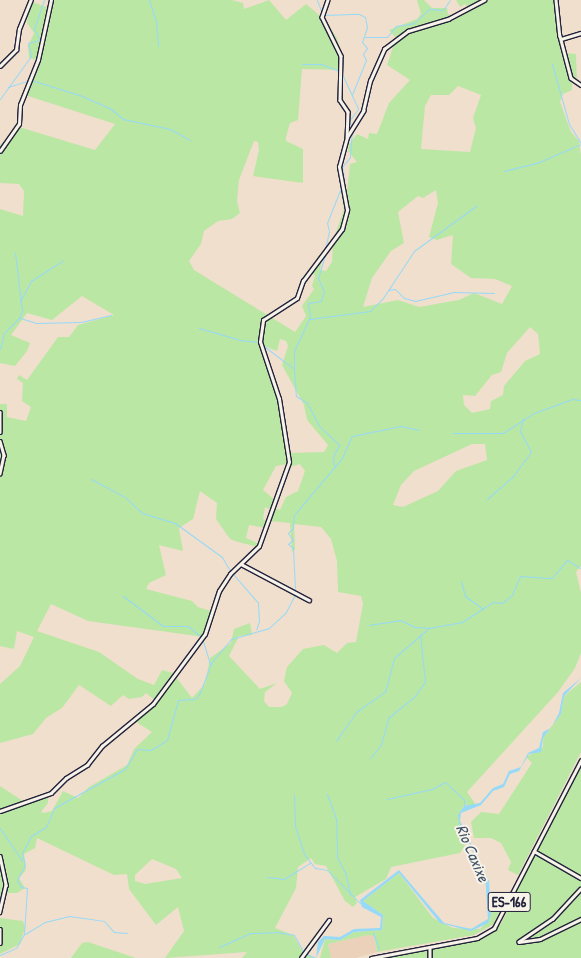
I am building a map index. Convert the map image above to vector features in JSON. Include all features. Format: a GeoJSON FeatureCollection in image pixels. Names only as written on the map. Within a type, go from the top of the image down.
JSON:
{"type":"FeatureCollection","features":[{"type":"Feature","properties":{"kind":"main road","name":"ES-166"},"geometry":{"type":"LineString","coordinates":[[371,958],[477,938],[494,928],[581,760]]}},
{"type":"Feature","properties":{"kind":"street"},"geometry":{"type":"LineString","coordinates":[[0,66],[16,50],[19,29],[31,0]]}},
{"type":"Feature","properties":{"kind":"street"},"geometry":{"type":"LineString","coordinates":[[0,151],[19,124],[20,105],[38,60],[52,0]]}},
{"type":"Feature","properties":{"kind":"street"},"geometry":{"type":"LineString","coordinates":[[328,0],[322,17],[341,56],[340,100],[348,112],[347,137]]}},
{"type":"Feature","properties":{"kind":"street"},"geometry":{"type":"LineString","coordinates":[[0,811],[51,793],[66,778],[87,765],[102,746],[153,704],[173,674],[194,653],[214,615],[219,591],[241,564],[254,553],[264,538],[289,462],[279,399],[260,342],[263,320],[297,298],[303,281],[342,229],[347,210],[338,167],[347,137],[362,111],[370,81],[384,49],[393,40],[408,31],[448,19],[484,0]]}},
{"type":"Feature","properties":{"kind":"street"},"geometry":{"type":"LineString","coordinates":[[556,0],[561,39],[571,78],[581,85]]}},
{"type":"Feature","properties":{"kind":"street"},"geometry":{"type":"LineString","coordinates":[[561,39],[581,33]]}},
{"type":"Feature","properties":{"kind":"street"},"geometry":{"type":"LineString","coordinates":[[0,412],[0,432]]}},
{"type":"Feature","properties":{"kind":"street"},"geometry":{"type":"LineString","coordinates":[[0,441],[4,455],[0,474]]}},
{"type":"Feature","properties":{"kind":"street"},"geometry":{"type":"LineString","coordinates":[[241,564],[309,600]]}},
{"type":"Feature","properties":{"kind":"street"},"geometry":{"type":"LineString","coordinates":[[534,851],[581,878]]}},
{"type":"Feature","properties":{"kind":"street"},"geometry":{"type":"LineString","coordinates":[[0,856],[6,885],[0,912]]}},
{"type":"Feature","properties":{"kind":"street"},"geometry":{"type":"LineString","coordinates":[[581,890],[553,919],[519,942],[540,939],[581,919]]}},
{"type":"Feature","properties":{"kind":"street"},"geometry":{"type":"LineString","coordinates":[[301,958],[330,920]]}},
{"type":"Feature","properties":{"kind":"street"},"geometry":{"type":"LineString","coordinates":[[0,929],[0,943]]}},
{"type":"Feature","properties":{"kind":"street"},"geometry":{"type":"LineString","coordinates":[[430,947],[430,958]]}},
{"type":"Feature","properties":{"kind":"shaded area"},"geometry":{"type":"Polygon","coordinates":[[[368,935],[374,936],[377,952],[356,958],[331,958],[328,944],[368,935]]]}},
{"type":"Feature","properties":{"kind":"green space"},"geometry":{"type":"Polygon","coordinates":[[[51,0],[232,0],[243,3],[244,9],[269,0],[286,20],[306,4],[324,19],[337,38],[343,59],[341,70],[302,69],[298,120],[290,123],[286,141],[303,149],[303,183],[253,176],[259,150],[258,142],[254,141],[239,180],[237,201],[240,213],[232,219],[218,221],[204,231],[201,244],[189,261],[194,270],[295,332],[306,316],[302,306],[314,289],[312,286],[315,275],[310,273],[318,256],[324,251],[320,270],[326,271],[332,262],[333,241],[344,209],[341,193],[347,193],[350,164],[357,162],[348,151],[349,144],[357,134],[368,139],[369,133],[377,134],[389,103],[410,80],[387,65],[396,38],[389,30],[417,19],[421,14],[417,0],[424,0],[432,8],[447,8],[448,14],[452,16],[468,7],[465,4],[460,7],[456,0],[555,0],[564,53],[576,54],[577,83],[572,83],[572,90],[563,94],[560,102],[571,132],[579,141],[581,155],[581,566],[576,572],[581,593],[581,653],[575,668],[558,692],[467,792],[476,805],[464,806],[458,815],[467,842],[460,853],[391,867],[386,879],[355,897],[357,903],[353,907],[345,901],[326,866],[315,864],[311,858],[298,867],[296,888],[275,928],[293,935],[303,952],[316,958],[242,958],[247,952],[165,958],[184,931],[178,907],[156,925],[129,889],[127,874],[114,875],[37,838],[35,848],[24,854],[26,870],[19,878],[25,888],[17,893],[3,893],[0,906],[0,786],[26,803],[48,795],[48,803],[41,812],[44,813],[52,811],[63,791],[78,798],[89,787],[127,765],[134,749],[152,732],[133,720],[155,700],[146,693],[142,697],[129,699],[123,695],[111,706],[79,685],[62,708],[46,718],[33,734],[0,743],[0,684],[20,666],[34,637],[17,631],[14,649],[0,646],[0,404],[7,404],[7,417],[26,421],[31,407],[22,401],[23,383],[17,379],[19,375],[27,380],[58,337],[69,337],[78,325],[114,315],[82,296],[52,320],[27,313],[11,335],[30,343],[27,351],[15,366],[0,363],[0,209],[23,216],[24,191],[19,184],[0,183],[0,145],[19,127],[95,150],[115,124],[25,95],[37,60],[29,58],[28,46],[34,33],[27,23],[30,1],[49,8],[51,0]],[[458,86],[449,95],[431,95],[425,106],[421,149],[470,152],[476,128],[473,118],[481,95],[458,86]],[[436,190],[423,198],[418,196],[398,212],[404,243],[391,251],[372,278],[363,307],[398,300],[419,307],[459,300],[474,293],[502,304],[512,286],[495,279],[471,278],[451,264],[453,235],[437,240],[429,237],[438,203],[436,190]],[[530,327],[507,353],[501,372],[492,375],[475,396],[463,395],[464,405],[472,413],[490,409],[491,401],[503,395],[504,386],[525,361],[540,354],[538,334],[530,327]],[[280,339],[277,351],[258,344],[274,385],[288,453],[324,452],[328,445],[307,420],[304,405],[282,365],[288,346],[286,341],[280,339]],[[472,444],[414,471],[401,485],[393,505],[403,507],[438,491],[456,471],[487,460],[485,444],[472,444]],[[287,464],[276,466],[263,490],[275,500],[273,508],[280,510],[286,497],[298,491],[305,471],[300,464],[290,467],[287,464]],[[200,491],[193,519],[179,528],[183,551],[159,545],[166,575],[149,583],[146,589],[192,601],[198,607],[214,612],[204,637],[88,621],[51,604],[37,631],[99,652],[138,679],[154,685],[162,670],[173,673],[192,698],[205,684],[210,658],[231,643],[234,629],[250,623],[252,635],[239,636],[229,656],[260,689],[277,683],[265,692],[264,701],[269,707],[282,707],[287,704],[292,693],[284,681],[287,667],[303,649],[324,645],[337,653],[347,643],[356,642],[363,604],[361,596],[338,592],[337,561],[331,539],[321,527],[294,524],[295,549],[292,552],[290,523],[269,521],[272,510],[265,507],[263,519],[268,521],[266,528],[249,525],[246,538],[260,544],[258,547],[238,542],[230,539],[216,519],[217,503],[200,491]],[[152,859],[135,875],[135,881],[145,884],[182,878],[176,869],[152,859]]]}},
{"type":"Feature","properties":{"kind":"green space"},"geometry":{"type":"Polygon","coordinates":[[[581,682],[581,752],[518,875],[508,870],[511,862],[501,843],[491,838],[474,838],[471,822],[481,812],[499,814],[532,763],[526,757],[543,747],[543,738],[561,714],[564,696],[581,682]]]}},
{"type":"Feature","properties":{"kind":"green space"},"geometry":{"type":"Polygon","coordinates":[[[581,759],[581,958],[378,958],[479,939],[501,924],[581,759]]]}},
{"type":"Feature","properties":{"kind":"green space"},"geometry":{"type":"Polygon","coordinates":[[[399,873],[433,918],[453,928],[480,929],[490,918],[491,906],[501,908],[494,924],[474,935],[377,952],[374,936],[368,935],[328,944],[331,958],[320,958],[325,939],[340,940],[354,932],[382,930],[383,915],[363,901],[399,873]]]}},
{"type":"Feature","properties":{"kind":"green space"},"geometry":{"type":"Polygon","coordinates":[[[0,918],[23,921],[25,928],[20,944],[0,954],[0,918]]]}},
{"type":"Feature","properties":{"kind":"green space"},"geometry":{"type":"Polygon","coordinates":[[[88,942],[135,958],[71,958],[82,943],[88,942]]]}},
{"type":"Feature","properties":{"kind":"water"},"geometry":{"type":"Polygon","coordinates":[[[581,678],[564,696],[561,714],[552,726],[559,713],[563,693],[581,678]]]}},
{"type":"Feature","properties":{"kind":"water"},"geometry":{"type":"Polygon","coordinates":[[[550,728],[543,738],[541,752],[529,754],[519,771],[510,774],[504,787],[493,791],[481,805],[461,813],[460,821],[489,881],[491,914],[488,923],[471,931],[440,923],[399,873],[363,901],[383,915],[382,930],[354,932],[340,940],[325,939],[316,958],[318,942],[324,936],[340,937],[354,929],[380,928],[381,917],[362,907],[360,900],[399,870],[444,923],[471,929],[488,919],[485,874],[460,828],[458,815],[464,806],[480,803],[493,788],[503,784],[509,771],[521,767],[528,753],[539,748],[543,732],[550,728]]]}},
{"type":"Feature","properties":{"kind":"waterway"},"geometry":{"type":"LineString","coordinates":[[0,99],[31,56],[28,43],[40,40],[34,29],[44,0]]}},
{"type":"Feature","properties":{"kind":"waterway"},"geometry":{"type":"LineString","coordinates":[[149,0],[156,21],[158,46]]}},
{"type":"Feature","properties":{"kind":"waterway"},"geometry":{"type":"LineString","coordinates":[[317,0],[322,13]]}},
{"type":"Feature","properties":{"kind":"waterway"},"geometry":{"type":"LineString","coordinates":[[365,37],[387,37],[396,26],[414,23],[429,9],[443,10],[450,0]]}},
{"type":"Feature","properties":{"kind":"waterway"},"geometry":{"type":"LineString","coordinates":[[324,15],[359,14],[365,17],[367,27],[362,42],[367,48],[363,54],[366,60],[352,94]]}},
{"type":"Feature","properties":{"kind":"waterway"},"geometry":{"type":"LineString","coordinates":[[302,64],[321,64],[339,71]]}},
{"type":"Feature","properties":{"kind":"waterway"},"geometry":{"type":"LineString","coordinates":[[552,64],[569,124],[581,143]]}},
{"type":"Feature","properties":{"kind":"waterway"},"geometry":{"type":"LineString","coordinates":[[342,74],[358,109],[349,121],[352,127]]}},
{"type":"Feature","properties":{"kind":"waterway"},"geometry":{"type":"LineString","coordinates":[[31,80],[82,96],[111,109],[123,119],[170,129],[190,140]]}},
{"type":"Feature","properties":{"kind":"waterway"},"geometry":{"type":"LineString","coordinates":[[8,87],[26,81]]}},
{"type":"Feature","properties":{"kind":"waterway"},"geometry":{"type":"LineString","coordinates":[[325,249],[329,231],[327,223],[344,180],[342,167],[350,157],[352,130]]}},
{"type":"Feature","properties":{"kind":"waterway"},"geometry":{"type":"LineString","coordinates":[[504,171],[539,162],[581,144]]}},
{"type":"Feature","properties":{"kind":"waterway"},"geometry":{"type":"LineString","coordinates":[[310,319],[370,311],[383,298],[414,251],[476,206]]}},
{"type":"Feature","properties":{"kind":"waterway"},"geometry":{"type":"LineString","coordinates":[[0,349],[4,333],[19,318],[22,311],[15,252]]}},
{"type":"Feature","properties":{"kind":"waterway"},"geometry":{"type":"LineString","coordinates":[[294,368],[294,351],[310,316],[308,303],[321,301],[324,292],[318,278],[326,252]]}},
{"type":"Feature","properties":{"kind":"waterway"},"geometry":{"type":"LineString","coordinates":[[20,301],[31,281],[63,260]]}},
{"type":"Feature","properties":{"kind":"waterway"},"geometry":{"type":"LineString","coordinates":[[388,290],[395,289],[404,298],[415,301],[453,292],[494,293]]}},
{"type":"Feature","properties":{"kind":"waterway"},"geometry":{"type":"LineString","coordinates":[[20,318],[36,323],[81,322],[111,315]]}},
{"type":"Feature","properties":{"kind":"waterway"},"geometry":{"type":"LineString","coordinates":[[199,328],[240,340],[259,342]]}},
{"type":"Feature","properties":{"kind":"waterway"},"geometry":{"type":"LineString","coordinates":[[261,344],[293,368]]}},
{"type":"Feature","properties":{"kind":"waterway"},"geometry":{"type":"LineString","coordinates":[[294,369],[296,396],[307,403],[320,427],[339,445],[333,457],[334,466]]}},
{"type":"Feature","properties":{"kind":"waterway"},"geometry":{"type":"LineString","coordinates":[[453,433],[503,433],[534,413],[572,399],[581,400]]}},
{"type":"Feature","properties":{"kind":"waterway"},"geometry":{"type":"LineString","coordinates":[[487,499],[513,476],[531,452],[520,431],[523,418]]}},
{"type":"Feature","properties":{"kind":"waterway"},"geometry":{"type":"LineString","coordinates":[[295,589],[293,548],[288,544],[293,540],[288,533],[293,528],[294,515],[342,458],[352,436],[401,426],[419,430]]}},
{"type":"Feature","properties":{"kind":"waterway"},"geometry":{"type":"LineString","coordinates":[[91,479],[125,497],[142,513],[175,523],[222,557],[230,571]]}},
{"type":"Feature","properties":{"kind":"waterway"},"geometry":{"type":"LineString","coordinates":[[369,625],[400,620],[415,627],[429,628],[462,622],[493,602],[502,603],[512,595],[520,576],[552,578],[567,560],[580,568]]}},
{"type":"Feature","properties":{"kind":"waterway"},"geometry":{"type":"LineString","coordinates":[[233,574],[258,603],[259,621],[256,630]]}},
{"type":"Feature","properties":{"kind":"waterway"},"geometry":{"type":"LineString","coordinates":[[461,581],[465,596],[483,609]]}},
{"type":"Feature","properties":{"kind":"waterway"},"geometry":{"type":"LineString","coordinates":[[0,955],[16,948],[24,934],[27,888],[21,887],[17,880],[25,865],[22,853],[31,836],[46,827],[54,808],[125,769],[137,749],[151,750],[167,740],[178,700],[195,699],[199,695],[211,663],[231,639],[269,628],[286,612],[295,594]]}},
{"type":"Feature","properties":{"kind":"waterway"},"geometry":{"type":"LineString","coordinates":[[123,596],[163,626],[188,626],[201,637]]}},
{"type":"Feature","properties":{"kind":"waterway"},"geometry":{"type":"LineString","coordinates":[[336,741],[356,712],[385,692],[394,658],[429,628]]}},
{"type":"Feature","properties":{"kind":"waterway"},"geometry":{"type":"LineString","coordinates":[[370,758],[381,745],[388,718],[414,697],[425,682],[420,634]]}},
{"type":"Feature","properties":{"kind":"waterway"},"geometry":{"type":"LineString","coordinates":[[203,641],[210,664]]}},
{"type":"Feature","properties":{"kind":"waterway"},"geometry":{"type":"LineString","coordinates":[[387,799],[432,789],[445,782],[464,800],[464,807]]}},
{"type":"Feature","properties":{"kind":"waterway"},"geometry":{"type":"LineString","coordinates":[[327,794],[336,819],[337,857],[346,875],[350,895]]}},
{"type":"Feature","properties":{"kind":"waterway"},"geometry":{"type":"LineString","coordinates":[[294,795],[295,826],[304,854],[315,868],[327,870],[360,903]]}},
{"type":"Feature","properties":{"kind":"waterway"},"geometry":{"type":"LineString","coordinates":[[0,828],[22,861]]}},
{"type":"Feature","properties":{"kind":"waterway"},"geometry":{"type":"LineString","coordinates":[[267,877],[284,879],[310,863]]}},
{"type":"Feature","properties":{"kind":"waterway"},"geometry":{"type":"LineString","coordinates":[[25,934],[45,922],[69,916],[104,921],[114,932],[127,933]]}},
{"type":"Feature","properties":{"kind":"waterway"},"geometry":{"type":"LineString","coordinates":[[219,947],[251,933],[276,932],[294,935],[303,951]]}},
{"type":"Feature","properties":{"kind":"waterway"},"geometry":{"type":"LineString","coordinates":[[373,933],[379,949]]}},
{"type":"Feature","properties":{"kind":"waterway"},"geometry":{"type":"LineString","coordinates":[[306,954],[316,958]]}},
{"type":"Feature","properties":{"kind":"water label","name":"Rio Caxixe"},"geometry":{"type":"Point","coordinates":[473,853]}}]}
